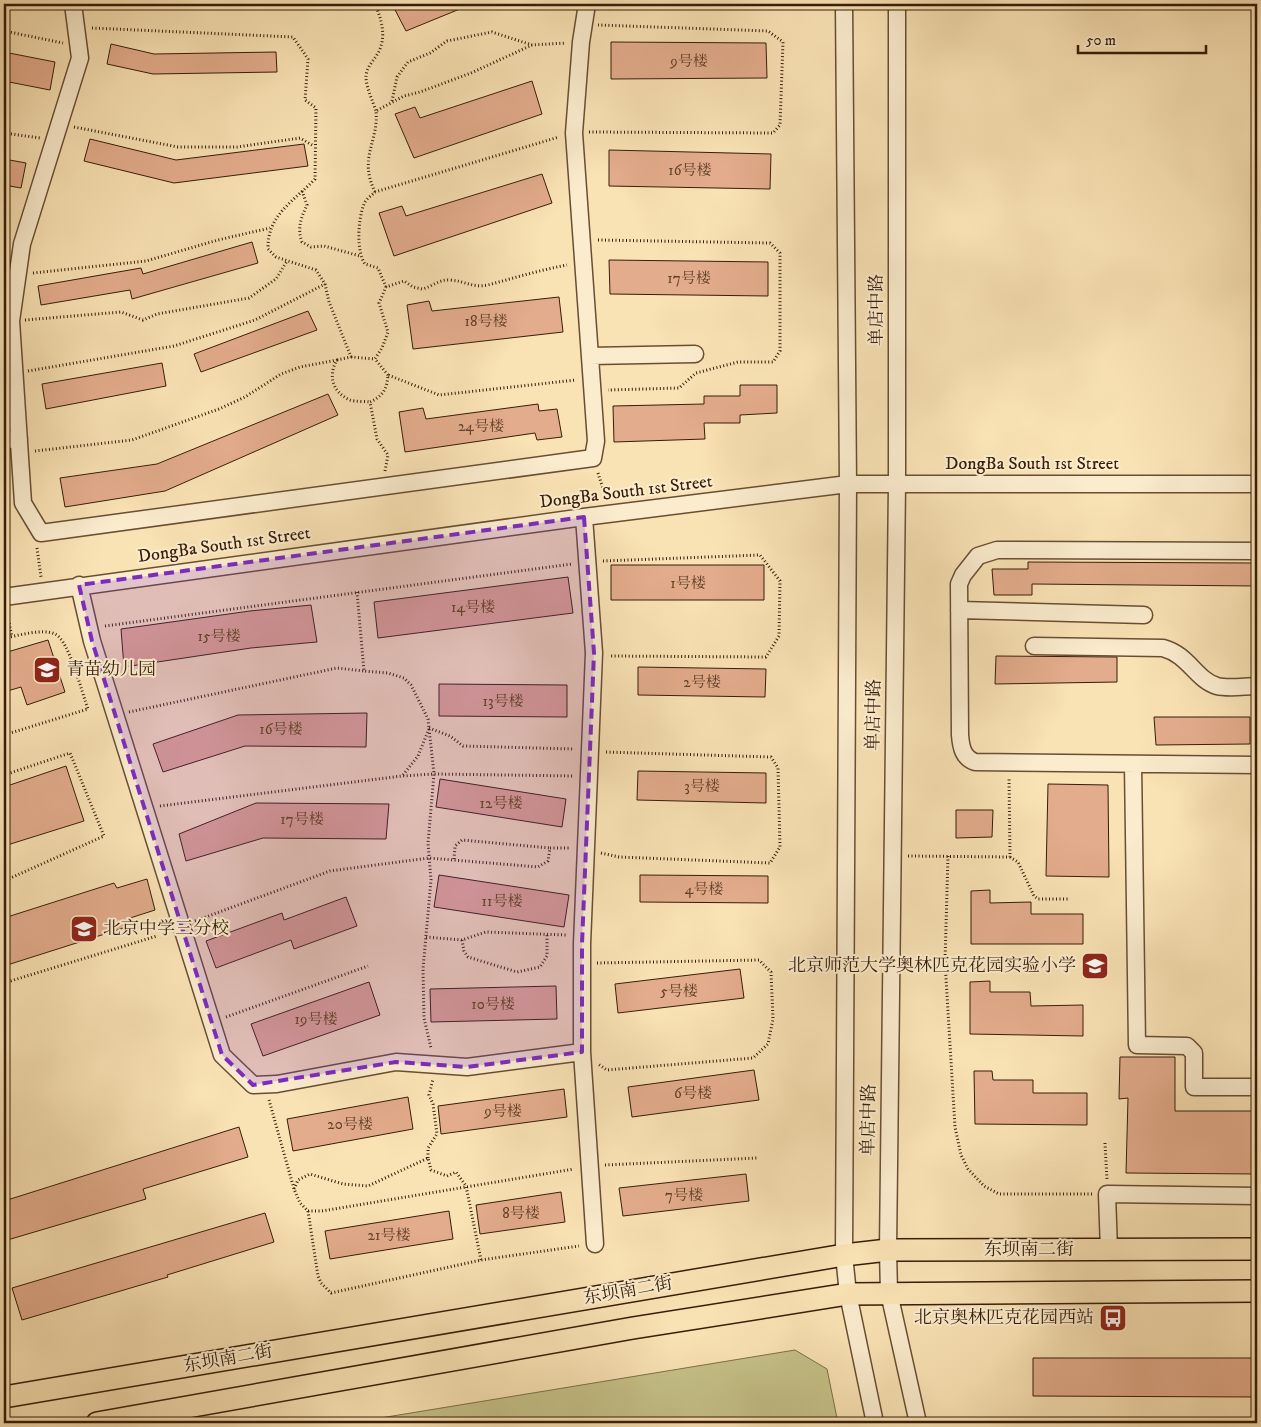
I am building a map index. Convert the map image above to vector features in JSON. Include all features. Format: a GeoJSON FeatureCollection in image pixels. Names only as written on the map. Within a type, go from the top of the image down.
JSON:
{"type":"FeatureCollection","features":[{"type":"Feature","properties":{"kind":"main road","name":"东坝南二街"},"geometry":{"type":"LineString","coordinates":[[4,1397],[844,1255],[888,1250],[1257,1250]]}},
{"type":"Feature","properties":{"kind":"main road"},"geometry":{"type":"LineString","coordinates":[[97,1423],[624,1330],[848,1294],[1257,1292]]}},
{"type":"Feature","properties":{"kind":"street"},"geometry":{"type":"LineString","coordinates":[[74,4],[80,58],[22,244],[7,321],[14,373],[14,444],[23,503],[41,533],[593,458],[596,441],[574,133],[581,42],[587,4]]}},
{"type":"Feature","properties":{"kind":"street","name":"单店中路"},"geometry":{"type":"LineString","coordinates":[[844,4],[848,484],[844,1255],[848,1294],[875,1423]]}},
{"type":"Feature","properties":{"kind":"street","name":"单店中路"},"geometry":{"type":"LineString","coordinates":[[897,4],[896,484],[888,1250],[889,1294],[918,1423]]}},
{"type":"Feature","properties":{"kind":"street"},"geometry":{"type":"LineString","coordinates":[[590,356],[694,354]]}},
{"type":"Feature","properties":{"kind":"street","name":"DongBa South 1st Street"},"geometry":{"type":"LineString","coordinates":[[5,603],[44,590],[79,585],[584,517],[848,484],[1257,484]]}},
{"type":"Feature","properties":{"kind":"street"},"geometry":{"type":"LineString","coordinates":[[584,517],[594,653],[582,936],[582,1052],[595,1244]]}},
{"type":"Feature","properties":{"kind":"street"},"geometry":{"type":"LineString","coordinates":[[1257,551],[997,550],[978,556],[963,575],[959,584],[961,740],[963,752],[968,760],[975,762],[1257,765]]}},
{"type":"Feature","properties":{"kind":"street"},"geometry":{"type":"LineString","coordinates":[[79,585],[89,628],[115,715],[222,1055],[254,1085],[265,1085],[396,1062],[467,1066],[582,1052]]}},
{"type":"Feature","properties":{"kind":"street"},"geometry":{"type":"LineString","coordinates":[[959,610],[1144,615]]}},
{"type":"Feature","properties":{"kind":"street"},"geometry":{"type":"LineString","coordinates":[[1034,646],[1162,648],[1176,652],[1199,675],[1217,686],[1257,686]]}},
{"type":"Feature","properties":{"kind":"street"},"geometry":{"type":"LineString","coordinates":[[1133,764],[1137,1045],[1187,1046],[1194,1053],[1194,1087],[1257,1087]]}},
{"type":"Feature","properties":{"kind":"street"},"geometry":{"type":"LineString","coordinates":[[1108,1250],[1107,1194],[1257,1196]]}},
{"type":"Feature","properties":{"kind":"path"},"geometry":{"type":"LineString","coordinates":[[375,4],[381,17],[383,31],[380,50],[371,60],[366,77],[377,121],[369,150],[368,178],[375,192]]}},
{"type":"Feature","properties":{"kind":"path"},"geometry":{"type":"LineString","coordinates":[[386,287],[378,268],[365,264],[360,256],[360,217],[365,202],[375,192],[574,133],[774,133],[780,125],[783,42],[768,30],[584,25]]}},
{"type":"Feature","properties":{"kind":"path"},"geometry":{"type":"LineString","coordinates":[[76,27],[293,36],[308,59],[305,100],[316,108],[315,179],[293,197],[270,228],[268,249],[276,257],[287,262],[316,270],[325,284],[329,302],[351,357]]}},
{"type":"Feature","properties":{"kind":"path"},"geometry":{"type":"LineString","coordinates":[[4,31],[79,46]]}},
{"type":"Feature","properties":{"kind":"path"},"geometry":{"type":"LineString","coordinates":[[392,101],[397,77],[408,62],[430,53],[447,40],[492,32],[532,45]]}},
{"type":"Feature","properties":{"kind":"path"},"geometry":{"type":"LineString","coordinates":[[376,111],[392,101],[471,73],[532,45],[581,42]]}},
{"type":"Feature","properties":{"kind":"path"},"geometry":{"type":"LineString","coordinates":[[59,124],[178,147],[238,147],[300,138],[314,146]]}},
{"type":"Feature","properties":{"kind":"path"},"geometry":{"type":"LineString","coordinates":[[4,132],[54,140]]}},
{"type":"Feature","properties":{"kind":"path"},"geometry":{"type":"LineString","coordinates":[[302,191],[307,205],[300,220],[299,233],[302,242],[311,247],[324,246],[360,256]]}},
{"type":"Feature","properties":{"kind":"path"},"geometry":{"type":"LineString","coordinates":[[17,275],[146,261],[218,240],[270,228]]}},
{"type":"Feature","properties":{"kind":"path"},"geometry":{"type":"LineString","coordinates":[[14,444],[132,440],[219,409],[245,397],[281,374],[300,367],[351,357],[375,359],[388,375],[439,395],[592,385],[680,388],[696,373],[738,362],[774,362],[780,351],[780,253],[770,243],[581,240]]}},
{"type":"Feature","properties":{"kind":"path"},"geometry":{"type":"LineString","coordinates":[[7,321],[121,312],[143,320],[157,314],[249,298],[276,279],[287,262]]}},
{"type":"Feature","properties":{"kind":"path"},"geometry":{"type":"LineString","coordinates":[[375,359],[382,348],[388,332],[379,303],[386,287],[404,280],[413,287],[422,289],[430,287],[437,282],[450,280],[470,286],[487,285],[526,273],[583,262]]}},
{"type":"Feature","properties":{"kind":"path"},"geometry":{"type":"LineString","coordinates":[[14,373],[174,346],[255,320],[325,284]]}},
{"type":"Feature","properties":{"kind":"path"},"geometry":{"type":"LineString","coordinates":[[337,360],[332,370],[333,382],[339,393],[350,400],[370,402],[380,397],[387,387],[388,375]]}},
{"type":"Feature","properties":{"kind":"path"},"geometry":{"type":"LineString","coordinates":[[370,402],[377,439],[388,455],[384,469],[388,486]]}},
{"type":"Feature","properties":{"kind":"path"},"geometry":{"type":"LineString","coordinates":[[593,458],[611,514]]}},
{"type":"Feature","properties":{"kind":"path"},"geometry":{"type":"LineString","coordinates":[[41,533],[37,549],[44,590]]}},
{"type":"Feature","properties":{"kind":"path"},"geometry":{"type":"LineString","coordinates":[[89,628],[587,562],[760,555],[780,581],[779,636],[766,657],[616,657],[594,653]]}},
{"type":"Feature","properties":{"kind":"path"},"geometry":{"type":"LineString","coordinates":[[358,592],[364,670]]}},
{"type":"Feature","properties":{"kind":"path"},"geometry":{"type":"LineString","coordinates":[[5,603],[12,637]]}},
{"type":"Feature","properties":{"kind":"path"},"geometry":{"type":"LineString","coordinates":[[4,638],[42,633],[54,634],[64,642],[88,709],[4,735]]}},
{"type":"Feature","properties":{"kind":"path"},"geometry":{"type":"LineString","coordinates":[[115,715],[336,668],[388,673],[404,678],[412,685],[425,711],[429,728],[434,774],[428,843],[431,880],[423,969],[424,1018],[435,1064],[429,1095],[433,1104],[437,1134],[428,1148],[428,1158],[431,1170],[447,1176],[456,1172],[466,1186],[481,1260]]}},
{"type":"Feature","properties":{"kind":"path"},"geometry":{"type":"LineString","coordinates":[[429,728],[450,736],[463,746],[591,750],[616,754],[771,758],[778,768],[780,847],[770,862],[619,857],[587,849],[550,848],[462,840],[455,846],[454,859]]}},
{"type":"Feature","properties":{"kind":"path"},"geometry":{"type":"LineString","coordinates":[[402,776],[418,756],[429,728]]}},
{"type":"Feature","properties":{"kind":"path"},"geometry":{"type":"LineString","coordinates":[[4,775],[70,753],[104,836],[4,881]]}},
{"type":"Feature","properties":{"kind":"path"},"geometry":{"type":"LineString","coordinates":[[144,808],[402,776],[434,774],[590,777]]}},
{"type":"Feature","properties":{"kind":"path"},"geometry":{"type":"LineString","coordinates":[[1009,795],[1010,857]]}},
{"type":"Feature","properties":{"kind":"path"},"geometry":{"type":"LineString","coordinates":[[181,926],[330,871],[428,858],[538,867],[548,861],[550,848]]}},
{"type":"Feature","properties":{"kind":"path"},"geometry":{"type":"LineString","coordinates":[[892,856],[1010,857],[1018,862],[1034,896],[1038,899],[1070,900]]}},
{"type":"Feature","properties":{"kind":"path"},"geometry":{"type":"LineString","coordinates":[[948,856],[945,962],[955,1119],[961,1155],[968,1169],[984,1186],[1000,1194],[1080,1195]]}},
{"type":"Feature","properties":{"kind":"path"},"geometry":{"type":"LineString","coordinates":[[426,937],[462,940],[486,932],[582,936]]}},
{"type":"Feature","properties":{"kind":"path"},"geometry":{"type":"LineString","coordinates":[[462,940],[464,952],[468,957],[517,972],[540,967],[547,956],[547,934]]}},
{"type":"Feature","properties":{"kind":"path"},"geometry":{"type":"LineString","coordinates":[[4,983],[157,936]]}},
{"type":"Feature","properties":{"kind":"path"},"geometry":{"type":"LineString","coordinates":[[582,964],[759,960],[771,972],[773,1019],[768,1044],[753,1058],[607,1070],[582,1052]]}},
{"type":"Feature","properties":{"kind":"path"},"geometry":{"type":"LineString","coordinates":[[212,1022],[368,966]]}},
{"type":"Feature","properties":{"kind":"path"},"geometry":{"type":"LineString","coordinates":[[265,1085],[294,1189],[300,1203],[308,1211],[318,1276],[321,1283],[331,1293],[481,1260],[595,1244]]}},
{"type":"Feature","properties":{"kind":"path"},"geometry":{"type":"LineString","coordinates":[[1105,1144],[1107,1194]]}},
{"type":"Feature","properties":{"kind":"path"},"geometry":{"type":"LineString","coordinates":[[294,1189],[298,1180],[310,1174],[343,1184],[368,1186],[428,1158]]}},
{"type":"Feature","properties":{"kind":"path"},"geometry":{"type":"LineString","coordinates":[[308,1211],[322,1211],[590,1166],[757,1158]]}},
{"type":"Feature","properties":{"kind":"highlighted area"},"geometry":{"type":"Polygon","coordinates":[[[584,517],[594,653],[582,944],[582,1052],[467,1067],[396,1062],[253,1085],[222,1055],[92,641],[79,585],[584,517]]]}},
{"type":"Feature","properties":{"kind":"shaded area"},"geometry":{"type":"Polygon","coordinates":[[[795,1350],[827,1369],[838,1423],[350,1423],[795,1350]]]}},
{"type":"Feature","properties":{"kind":"building"},"geometry":{"type":"Polygon","coordinates":[[[392,4],[472,4],[406,31],[392,4]]]}},
{"type":"Feature","properties":{"kind":"building"},"geometry":{"type":"Polygon","coordinates":[[[611,42],[766,43],[767,78],[611,79],[611,42]]]}},
{"type":"Feature","properties":{"kind":"building"},"geometry":{"type":"Polygon","coordinates":[[[111,44],[154,54],[276,52],[277,72],[153,74],[107,64],[111,44]]]}},
{"type":"Feature","properties":{"kind":"building"},"geometry":{"type":"Polygon","coordinates":[[[4,52],[55,62],[50,90],[4,81],[4,52]]]}},
{"type":"Feature","properties":{"kind":"building"},"geometry":{"type":"Polygon","coordinates":[[[532,81],[542,114],[414,158],[395,114],[415,107],[420,118],[532,81]]]}},
{"type":"Feature","properties":{"kind":"building"},"geometry":{"type":"Polygon","coordinates":[[[90,139],[176,160],[304,144],[308,166],[174,183],[84,161],[90,139]]]}},
{"type":"Feature","properties":{"kind":"building"},"geometry":{"type":"Polygon","coordinates":[[[609,150],[771,154],[770,189],[609,186],[609,150]]]}},
{"type":"Feature","properties":{"kind":"building"},"geometry":{"type":"Polygon","coordinates":[[[4,159],[26,163],[21,188],[4,185],[4,159]]]}},
{"type":"Feature","properties":{"kind":"building"},"geometry":{"type":"Polygon","coordinates":[[[542,174],[552,203],[394,256],[379,213],[402,206],[406,216],[542,174]]]}},
{"type":"Feature","properties":{"kind":"building"},"geometry":{"type":"Polygon","coordinates":[[[252,242],[258,263],[132,299],[130,290],[41,305],[38,286],[141,268],[143,274],[252,242]]]}},
{"type":"Feature","properties":{"kind":"building"},"geometry":{"type":"Polygon","coordinates":[[[609,260],[768,262],[768,296],[610,294],[609,260]]]}},
{"type":"Feature","properties":{"kind":"building"},"geometry":{"type":"Polygon","coordinates":[[[559,297],[563,332],[413,349],[407,305],[429,301],[432,311],[559,297]]]}},
{"type":"Feature","properties":{"kind":"building"},"geometry":{"type":"Polygon","coordinates":[[[308,311],[317,330],[201,372],[194,354],[308,311]]]}},
{"type":"Feature","properties":{"kind":"building"},"geometry":{"type":"Polygon","coordinates":[[[162,363],[166,386],[46,409],[42,384],[162,363]]]}},
{"type":"Feature","properties":{"kind":"building"},"geometry":{"type":"Polygon","coordinates":[[[740,385],[777,385],[777,413],[740,415],[740,423],[704,423],[705,439],[614,442],[613,406],[704,404],[704,396],[740,396],[740,385]]]}},
{"type":"Feature","properties":{"kind":"building"},"geometry":{"type":"Polygon","coordinates":[[[328,394],[338,415],[165,491],[65,507],[60,478],[157,464],[328,394]]]}},
{"type":"Feature","properties":{"kind":"building"},"geometry":{"type":"Polygon","coordinates":[[[538,404],[539,411],[557,409],[562,437],[537,440],[535,433],[405,452],[399,412],[423,408],[426,419],[538,404]]]}},
{"type":"Feature","properties":{"kind":"building"},"geometry":{"type":"Polygon","coordinates":[[[1028,562],[1257,563],[1257,586],[1032,584],[1032,595],[994,595],[992,569],[1028,569],[1028,562]]]}},
{"type":"Feature","properties":{"kind":"building"},"geometry":{"type":"Polygon","coordinates":[[[611,565],[764,565],[764,600],[611,600],[611,565]]]}},
{"type":"Feature","properties":{"kind":"building"},"geometry":{"type":"Polygon","coordinates":[[[568,577],[573,613],[378,638],[374,602],[568,577]]]}},
{"type":"Feature","properties":{"kind":"building"},"geometry":{"type":"Polygon","coordinates":[[[311,605],[317,642],[251,648],[124,667],[121,629],[250,611],[311,605]]]}},
{"type":"Feature","properties":{"kind":"building"},"geometry":{"type":"Polygon","coordinates":[[[48,640],[65,692],[27,705],[21,687],[4,692],[4,653],[48,640]]]}},
{"type":"Feature","properties":{"kind":"building"},"geometry":{"type":"Polygon","coordinates":[[[996,656],[1117,657],[1117,682],[995,684],[996,656]]]}},
{"type":"Feature","properties":{"kind":"building"},"geometry":{"type":"Polygon","coordinates":[[[638,667],[766,669],[765,697],[638,695],[638,667]]]}},
{"type":"Feature","properties":{"kind":"building"},"geometry":{"type":"Polygon","coordinates":[[[439,684],[567,685],[567,717],[439,716],[439,684]]]}},
{"type":"Feature","properties":{"kind":"building"},"geometry":{"type":"Polygon","coordinates":[[[367,713],[366,747],[245,746],[163,772],[153,744],[238,715],[367,713]]]}},
{"type":"Feature","properties":{"kind":"building"},"geometry":{"type":"Polygon","coordinates":[[[1154,717],[1250,717],[1250,744],[1156,745],[1154,717]]]}},
{"type":"Feature","properties":{"kind":"building"},"geometry":{"type":"Polygon","coordinates":[[[66,766],[84,821],[4,846],[4,787],[66,766]]]}},
{"type":"Feature","properties":{"kind":"building"},"geometry":{"type":"Polygon","coordinates":[[[638,771],[766,773],[766,803],[637,800],[638,771]]]}},
{"type":"Feature","properties":{"kind":"building"},"geometry":{"type":"Polygon","coordinates":[[[440,779],[566,799],[562,827],[436,807],[440,779]]]}},
{"type":"Feature","properties":{"kind":"building"},"geometry":{"type":"Polygon","coordinates":[[[1048,784],[1108,785],[1109,877],[1046,876],[1048,784]]]}},
{"type":"Feature","properties":{"kind":"building"},"geometry":{"type":"Polygon","coordinates":[[[256,803],[389,804],[386,839],[263,838],[186,861],[179,834],[256,803]]]}},
{"type":"Feature","properties":{"kind":"building"},"geometry":{"type":"Polygon","coordinates":[[[956,810],[993,810],[992,837],[956,838],[956,810]]]}},
{"type":"Feature","properties":{"kind":"building"},"geometry":{"type":"Polygon","coordinates":[[[439,875],[569,895],[564,927],[434,907],[439,875]]]}},
{"type":"Feature","properties":{"kind":"building"},"geometry":{"type":"Polygon","coordinates":[[[640,875],[768,876],[768,903],[640,902],[640,875]]]}},
{"type":"Feature","properties":{"kind":"building"},"geometry":{"type":"Polygon","coordinates":[[[147,879],[155,910],[127,919],[130,926],[4,966],[4,918],[114,883],[117,888],[147,879]]]}},
{"type":"Feature","properties":{"kind":"building"},"geometry":{"type":"Polygon","coordinates":[[[990,890],[990,903],[1031,902],[1031,914],[1083,914],[1083,944],[971,944],[971,891],[990,890]]]}},
{"type":"Feature","properties":{"kind":"building"},"geometry":{"type":"Polygon","coordinates":[[[346,897],[357,926],[294,949],[291,940],[216,968],[206,941],[282,913],[284,920],[346,897]]]}},
{"type":"Feature","properties":{"kind":"building"},"geometry":{"type":"Polygon","coordinates":[[[740,969],[744,998],[618,1013],[615,984],[740,969]]]}},
{"type":"Feature","properties":{"kind":"building"},"geometry":{"type":"Polygon","coordinates":[[[990,981],[990,992],[1030,992],[1031,1006],[1083,1005],[1083,1036],[970,1034],[970,982],[990,981]]]}},
{"type":"Feature","properties":{"kind":"building"},"geometry":{"type":"Polygon","coordinates":[[[369,982],[380,1015],[263,1056],[251,1024],[369,982]]]}},
{"type":"Feature","properties":{"kind":"building"},"geometry":{"type":"Polygon","coordinates":[[[556,986],[557,1019],[431,1022],[430,989],[556,986]]]}},
{"type":"Feature","properties":{"kind":"building"},"geometry":{"type":"Polygon","coordinates":[[[1120,1057],[1175,1057],[1175,1111],[1257,1111],[1257,1174],[1126,1173],[1128,1098],[1119,1099],[1120,1057]]]}},
{"type":"Feature","properties":{"kind":"building"},"geometry":{"type":"Polygon","coordinates":[[[754,1070],[759,1100],[632,1117],[628,1087],[754,1070]]]}},
{"type":"Feature","properties":{"kind":"building"},"geometry":{"type":"Polygon","coordinates":[[[974,1071],[992,1071],[993,1080],[1033,1080],[1033,1093],[1087,1093],[1087,1125],[975,1124],[974,1071]]]}},
{"type":"Feature","properties":{"kind":"building"},"geometry":{"type":"Polygon","coordinates":[[[564,1089],[567,1117],[441,1134],[438,1106],[564,1089]]]}},
{"type":"Feature","properties":{"kind":"building"},"geometry":{"type":"Polygon","coordinates":[[[408,1097],[413,1129],[293,1151],[287,1119],[408,1097]]]}},
{"type":"Feature","properties":{"kind":"building"},"geometry":{"type":"Polygon","coordinates":[[[239,1127],[248,1157],[143,1189],[146,1199],[4,1241],[4,1201],[239,1127]]]}},
{"type":"Feature","properties":{"kind":"building"},"geometry":{"type":"Polygon","coordinates":[[[746,1174],[749,1201],[623,1216],[619,1188],[746,1174]]]}},
{"type":"Feature","properties":{"kind":"building"},"geometry":{"type":"Polygon","coordinates":[[[561,1192],[565,1222],[480,1234],[476,1205],[561,1192]]]}},
{"type":"Feature","properties":{"kind":"building"},"geometry":{"type":"Polygon","coordinates":[[[449,1211],[453,1239],[330,1259],[325,1231],[449,1211]]]}},
{"type":"Feature","properties":{"kind":"building"},"geometry":{"type":"Polygon","coordinates":[[[265,1213],[274,1242],[167,1275],[168,1277],[22,1320],[12,1288],[265,1213]]]}},
{"type":"Feature","properties":{"kind":"building"},"geometry":{"type":"Polygon","coordinates":[[[1033,1358],[1257,1358],[1257,1397],[1033,1396],[1033,1358]]]}},
{"type":"Feature","properties":{"kind":"place","name":"青苗幼儿园"},"geometry":{"type":"Point","coordinates":[47,670]}},
{"type":"Feature","properties":{"kind":"place","name":"北京中学三分校"},"geometry":{"type":"Point","coordinates":[84,929]}},
{"type":"Feature","properties":{"kind":"place","name":"北京师范大学奥林匹克花园实验小学"},"geometry":{"type":"Point","coordinates":[1095,966]}},
{"type":"Feature","properties":{"kind":"place","name":"北京奥林匹克花园西站"},"geometry":{"type":"Point","coordinates":[1113,1318]}}]}
